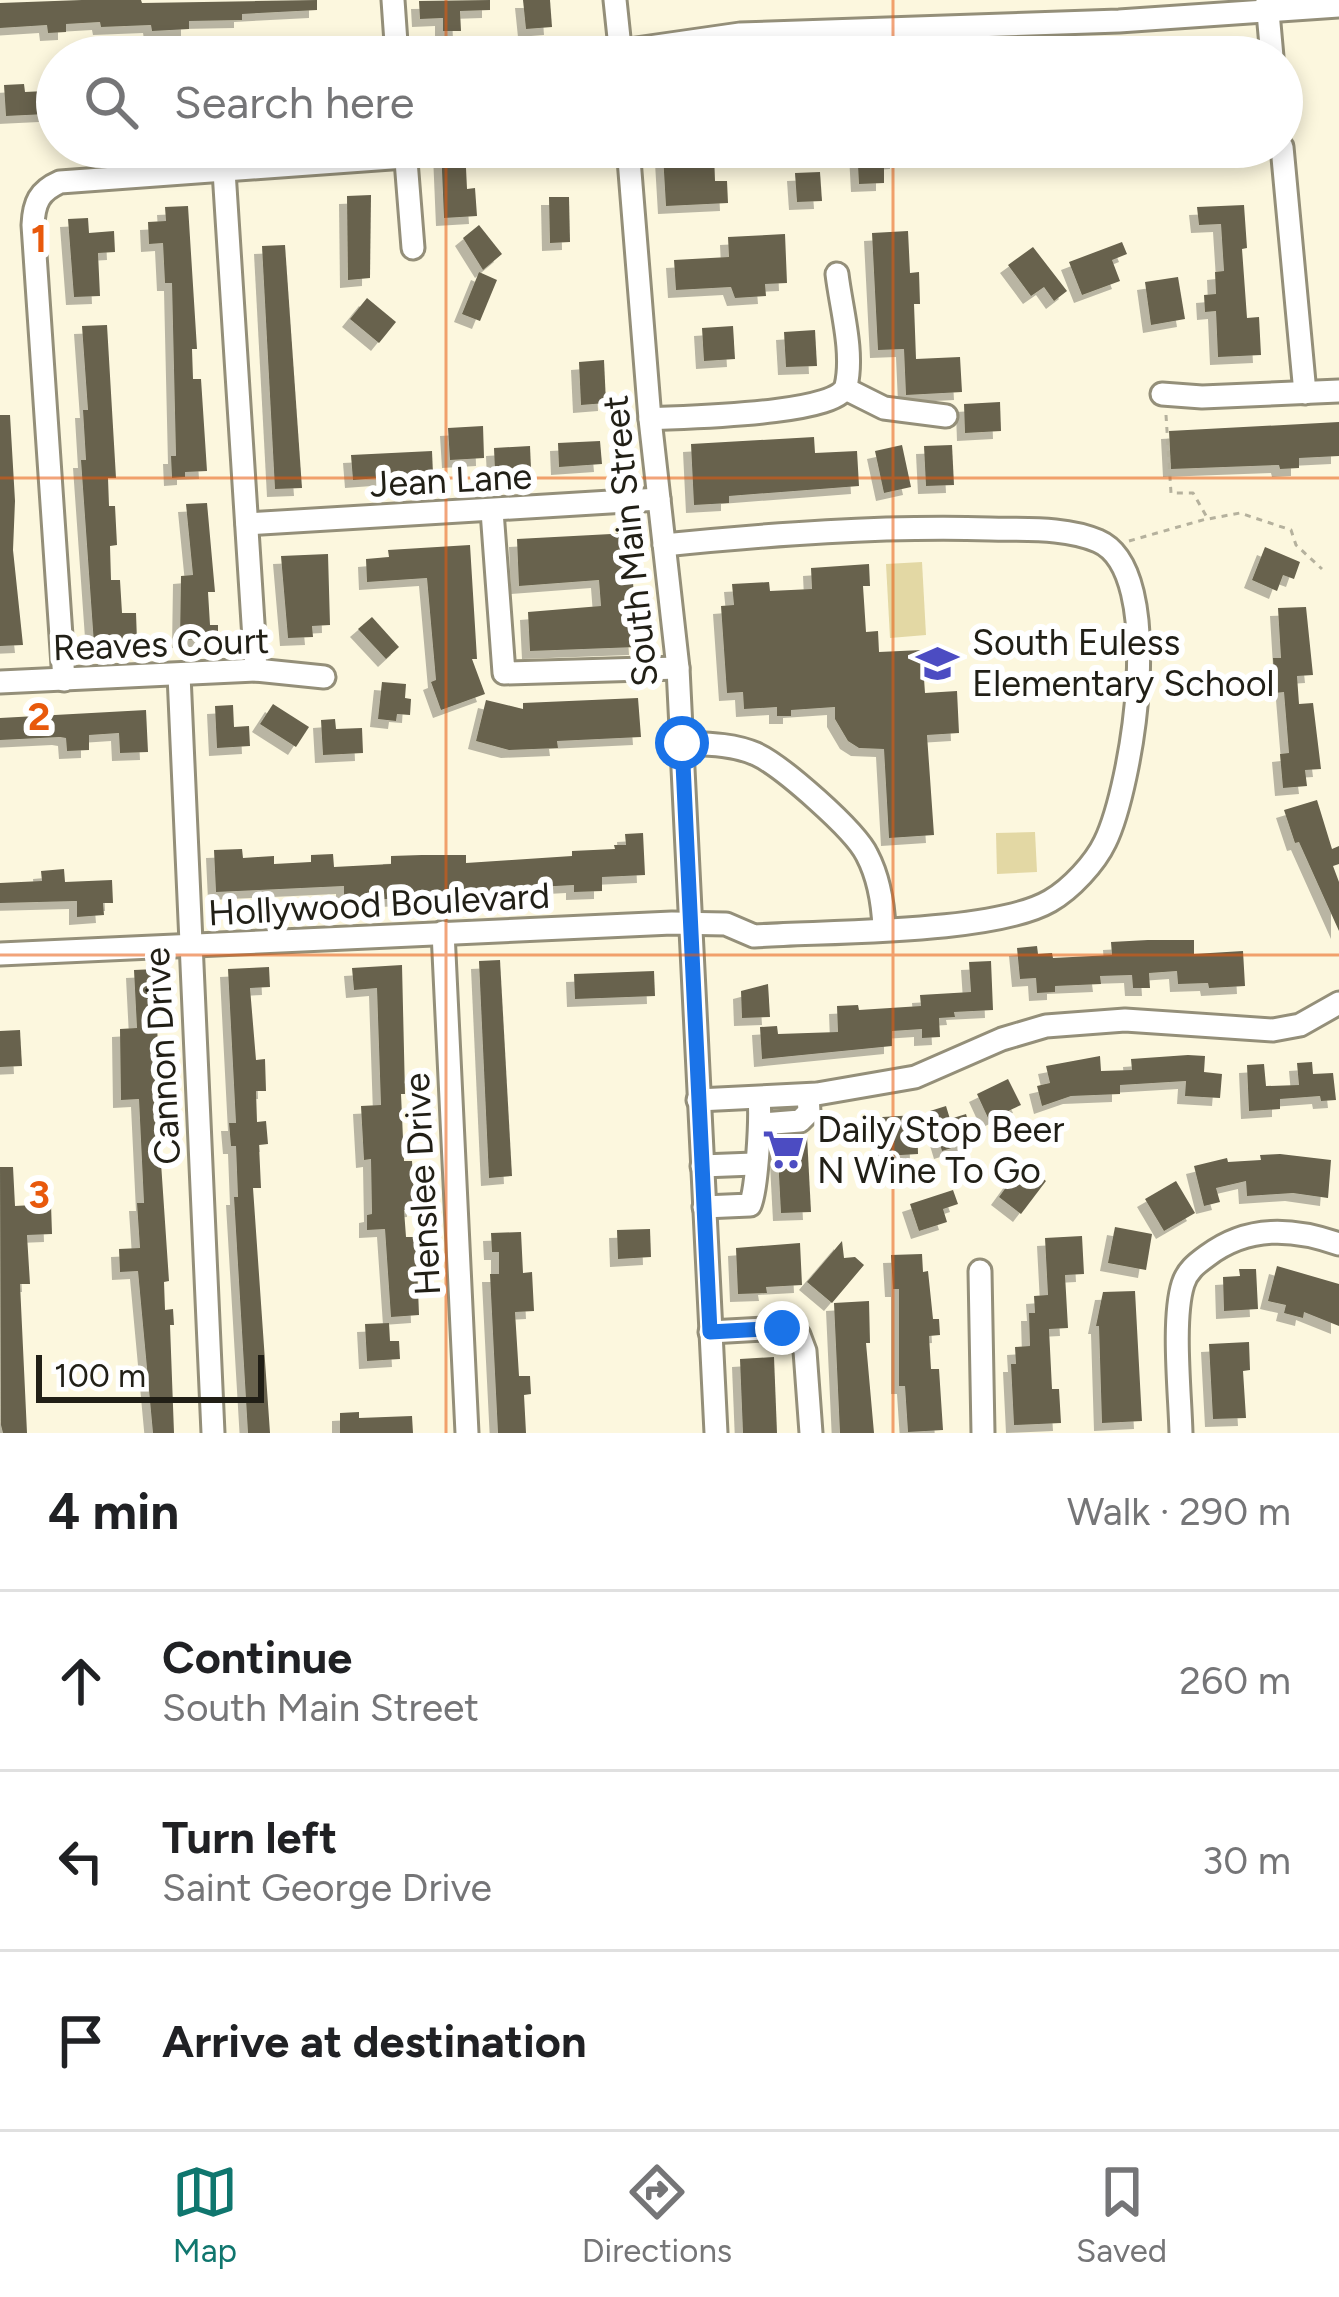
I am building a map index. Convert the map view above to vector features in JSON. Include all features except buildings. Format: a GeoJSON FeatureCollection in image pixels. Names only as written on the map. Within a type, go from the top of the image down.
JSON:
{"type":"FeatureCollection","features":[{"type":"Feature","properties":{"kind":"street"},"geometry":{"type":"LineString","coordinates":[[393,0],[396,36]]}},
{"type":"Feature","properties":{"kind":"street"},"geometry":{"type":"LineString","coordinates":[[615,0],[618,36]]}},
{"type":"Feature","properties":{"kind":"street"},"geometry":{"type":"LineString","coordinates":[[728,36],[1119,22],[1267,5],[1339,6]]}},
{"type":"Feature","properties":{"kind":"street"},"geometry":{"type":"LineString","coordinates":[[1267,5],[1271,36]]}},
{"type":"Feature","properties":{"kind":"street"},"geometry":{"type":"LineString","coordinates":[[64,680],[34,209],[46,188],[60,182],[253,168]]}},
{"type":"Feature","properties":{"kind":"street"},"geometry":{"type":"LineString","coordinates":[[406,168],[413,248]]}},
{"type":"Feature","properties":{"kind":"street","name":"South Main Street"},"geometry":{"type":"LineString","coordinates":[[630,168],[650,419],[678,668],[716,1433]]}},
{"type":"Feature","properties":{"kind":"street"},"geometry":{"type":"LineString","coordinates":[[1284,168],[1305,393]]}},
{"type":"Feature","properties":{"kind":"street"},"geometry":{"type":"LineString","coordinates":[[224,171],[256,670]]}},
{"type":"Feature","properties":{"kind":"street"},"geometry":{"type":"LineString","coordinates":[[650,419],[808,407],[830,401],[846,388],[837,274]]}},
{"type":"Feature","properties":{"kind":"street"},"geometry":{"type":"LineString","coordinates":[[846,388],[884,408],[946,416]]}},
{"type":"Feature","properties":{"kind":"street"},"geometry":{"type":"LineString","coordinates":[[1164,400],[1339,392]]}},
{"type":"Feature","properties":{"kind":"street","name":"Jean Lane"},"geometry":{"type":"LineString","coordinates":[[247,524],[659,499]]}},
{"type":"Feature","properties":{"kind":"street"},"geometry":{"type":"LineString","coordinates":[[492,512],[504,673],[678,668]]}},
{"type":"Feature","properties":{"kind":"street","name":"Hollywood Boulevard"},"geometry":{"type":"LineString","coordinates":[[0,954],[690,922],[726,924],[754,936],[964,922],[1016,914],[1057,897],[1091,863],[1105,842],[1124,788],[1140,644],[1129,580],[1103,542],[1048,531],[823,529],[664,545]]}},
{"type":"Feature","properties":{"kind":"street","name":"Reaves Court"},"geometry":{"type":"LineString","coordinates":[[0,682],[256,670],[324,677]]}},
{"type":"Feature","properties":{"kind":"street","name":"Cannon Drive"},"geometry":{"type":"LineString","coordinates":[[179,675],[213,1433]]}},
{"type":"Feature","properties":{"kind":"street"},"geometry":{"type":"LineString","coordinates":[[682,743],[723,745],[754,753],[794,781],[856,838],[868,856],[883,904],[884,928]]}},
{"type":"Feature","properties":{"kind":"street","name":"Henslee Drive"},"geometry":{"type":"LineString","coordinates":[[442,932],[466,1433]]}},
{"type":"Feature","properties":{"kind":"street"},"geometry":{"type":"LineString","coordinates":[[698,1100],[808,1095],[915,1077],[1002,1039],[1046,1026],[1125,1020],[1273,1030],[1300,1025],[1339,1003]]}},
{"type":"Feature","properties":{"kind":"street"},"geometry":{"type":"LineString","coordinates":[[761,1124],[800,1121],[809,1112],[808,1095]]}},
{"type":"Feature","properties":{"kind":"street"},"geometry":{"type":"LineString","coordinates":[[704,1207],[750,1205],[755,1195],[754,1164],[761,1124],[758,1098]]}},
{"type":"Feature","properties":{"kind":"street"},"geometry":{"type":"LineString","coordinates":[[702,1166],[754,1164]]}},
{"type":"Feature","properties":{"kind":"street"},"geometry":{"type":"LineString","coordinates":[[1181,1433],[1180,1300],[1193,1267],[1224,1244],[1253,1234],[1295,1232],[1339,1244]]}},
{"type":"Feature","properties":{"kind":"street"},"geometry":{"type":"LineString","coordinates":[[980,1271],[982,1433]]}},
{"type":"Feature","properties":{"kind":"street"},"geometry":{"type":"LineString","coordinates":[[710,1332],[782,1328],[800,1335],[806,1351],[811,1433]]}},
{"type":"Feature","properties":{"kind":"path"},"geometry":{"type":"LineString","coordinates":[[1164,400],[1172,493],[1193,493],[1208,519]]}},
{"type":"Feature","properties":{"kind":"path"},"geometry":{"type":"LineString","coordinates":[[1127,542],[1240,513],[1291,530],[1296,545],[1322,569]]}},
{"type":"Feature","properties":{"kind":"shaded area"},"geometry":{"type":"Polygon","coordinates":[[[922,562],[926,635],[890,638],[886,564],[922,562]]]}},
{"type":"Feature","properties":{"kind":"shaded area"},"geometry":{"type":"Polygon","coordinates":[[[1035,832],[1037,872],[997,874],[996,833],[1035,832]]]}},
{"type":"Feature","properties":{"kind":"place","name":"South Euless Elementary School"},"geometry":{"type":"Point","coordinates":[938,663]}},
{"type":"Feature","properties":{"kind":"place","name":"Daily Stop Beer N Wine To Go"},"geometry":{"type":"Point","coordinates":[783,1150]}},
{"type":"Feature","properties":{"kind":"route"},"geometry":{"type":"LineString","coordinates":[[682,743],[710,1332],[782,1328]]}}]}
